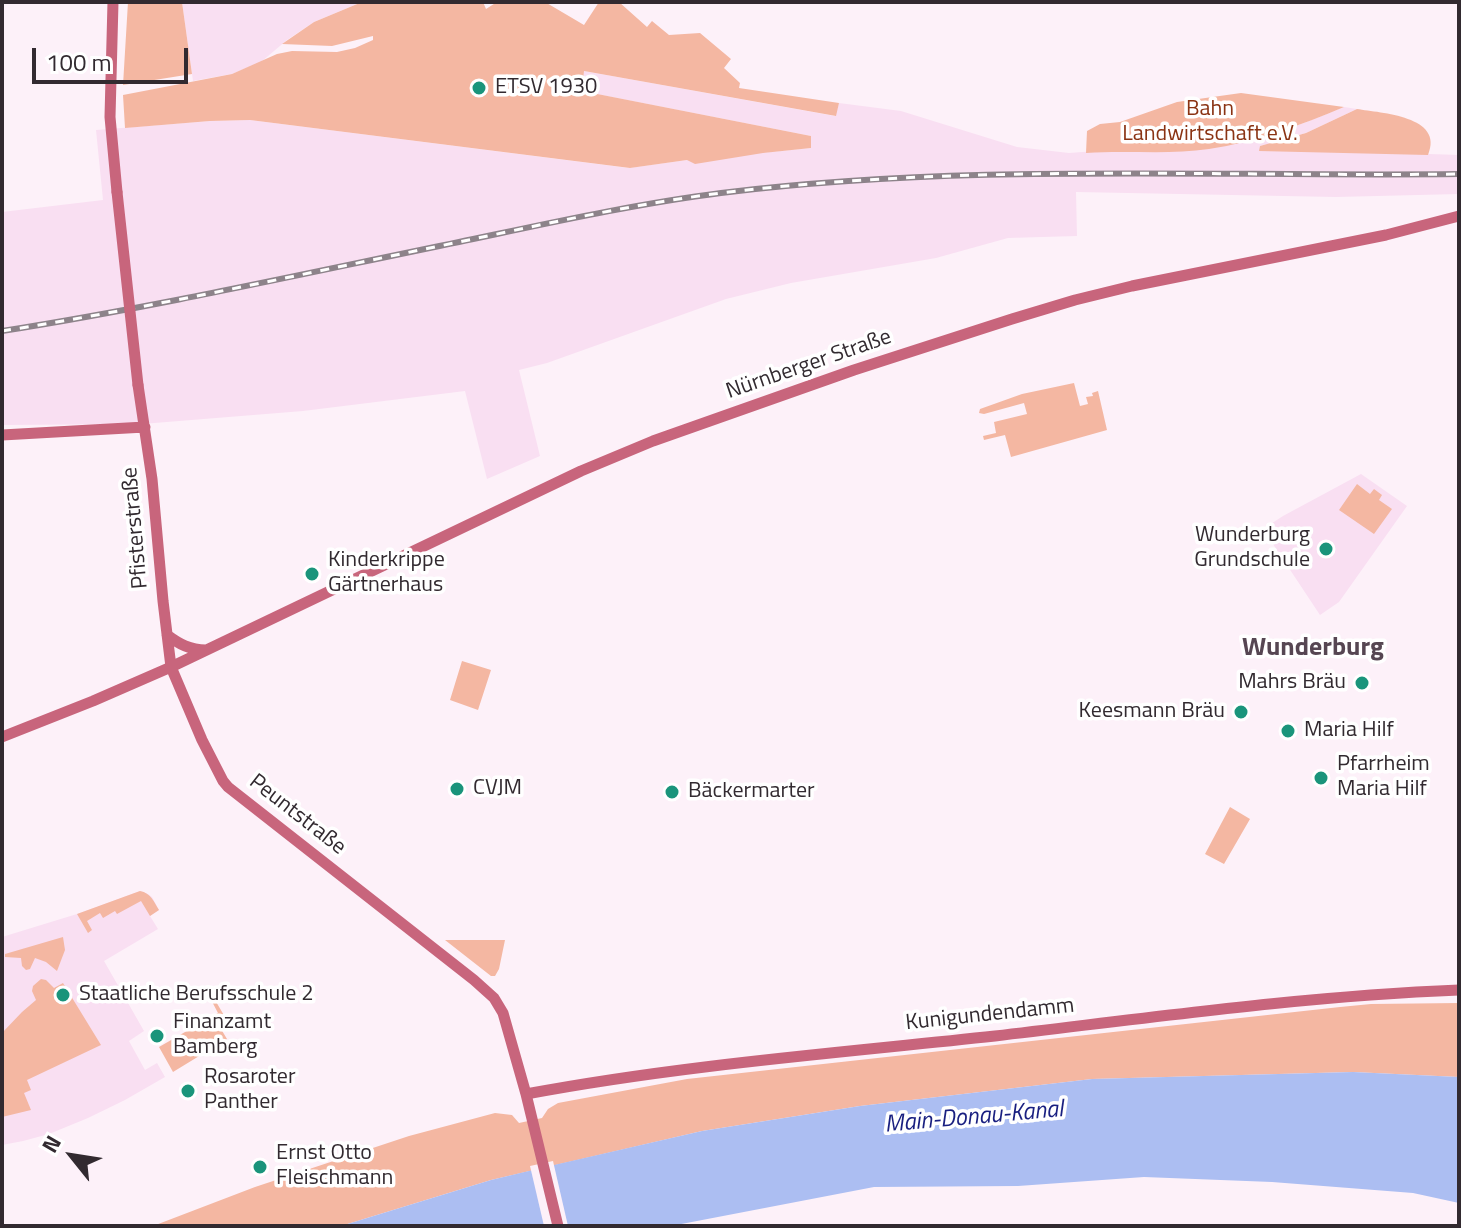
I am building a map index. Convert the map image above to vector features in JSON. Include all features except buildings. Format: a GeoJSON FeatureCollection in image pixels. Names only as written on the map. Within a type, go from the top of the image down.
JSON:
{"type":"FeatureCollection","features":[{"type":"Feature","properties":{"kind":"street","name":"Pfisterstraße"},"geometry":{"type":"LineString","coordinates":[[113,2],[110,92],[115,173],[171,667]]}},
{"type":"Feature","properties":{"kind":"street","name":"Nürnberger Straße"},"geometry":{"type":"LineString","coordinates":[[2,737],[171,667],[609,458],[653,441],[854,370],[1091,296],[1386,235],[1459,216]]}},
{"type":"Feature","properties":{"kind":"street"},"geometry":{"type":"LineString","coordinates":[[2,435],[145,427]]}},
{"type":"Feature","properties":{"kind":"street"},"geometry":{"type":"LineString","coordinates":[[167,635],[179,644],[207,650]]}},
{"type":"Feature","properties":{"kind":"street","name":"Peuntstraße"},"geometry":{"type":"LineString","coordinates":[[171,667],[202,740],[228,787],[497,1001],[526,1094],[558,1226]]}},
{"type":"Feature","properties":{"kind":"street","name":"Kunigundendamm"},"geometry":{"type":"LineString","coordinates":[[526,1094],[750,1061],[1174,1014],[1370,995],[1459,990]]}},
{"type":"Feature","properties":{"kind":"shaded area"},"geometry":{"type":"Polygon","coordinates":[[[182,2],[362,2],[314,22],[261,62],[232,74],[193,81],[182,2]]]}},
{"type":"Feature","properties":{"kind":"shaded area"},"geometry":{"type":"Polygon","coordinates":[[[584,71],[835,116],[839,103],[901,111],[1017,147],[1069,153],[1256,139],[1344,107],[1357,109],[1306,133],[1260,146],[1459,155],[1459,194],[1336,197],[1076,192],[1077,236],[1008,238],[936,258],[791,283],[726,299],[547,363],[519,370],[540,456],[487,479],[465,391],[303,411],[142,424],[2,425],[2,212],[103,200],[96,130],[250,120],[629,168],[811,148],[811,136],[581,91],[584,71]]]}},
{"type":"Feature","properties":{"kind":"shaded area","name":"Wunderburg Grundschule"},"geometry":{"type":"Polygon","coordinates":[[[1361,474],[1407,506],[1339,602],[1320,615],[1263,529],[1361,474]]]}},
{"type":"Feature","properties":{"kind":"shaded area","name":"Staatliche Berufsschule 2"},"geometry":{"type":"Polygon","coordinates":[[[140,891],[152,897],[159,910],[150,916],[158,929],[104,961],[144,1031],[129,1041],[145,1070],[157,1063],[165,1077],[88,1118],[49,1134],[2,1145],[2,937],[140,891]]]}},
{"type":"Feature","properties":{"kind":"green space"},"geometry":{"type":"Polygon","coordinates":[[[128,2],[182,2],[192,74],[123,85],[128,2]]]}},
{"type":"Feature","properties":{"kind":"green space"},"geometry":{"type":"Polygon","coordinates":[[[362,2],[483,2],[486,9],[497,2],[545,2],[584,25],[599,2],[619,2],[647,27],[652,21],[669,35],[700,33],[731,59],[724,68],[740,83],[739,88],[839,103],[836,116],[584,71],[582,91],[811,136],[811,148],[695,164],[687,160],[630,168],[250,120],[125,128],[123,95],[232,74],[277,54],[292,51],[337,52],[373,40],[373,36],[332,46],[282,44],[314,22],[362,2]]]}},
{"type":"Feature","properties":{"kind":"green space","name":"Bahn Landwirtschaft e.V."},"geometry":{"type":"Polygon","coordinates":[[[1241,93],[1344,107],[1278,132],[1227,146],[1179,152],[1086,153],[1087,131],[1100,124],[1120,122],[1177,102],[1241,93]]]}},
{"type":"Feature","properties":{"kind":"green space"},"geometry":{"type":"Polygon","coordinates":[[[1357,109],[1394,115],[1419,124],[1431,142],[1428,155],[1259,151],[1260,146],[1306,133],[1357,109]]]}},
{"type":"Feature","properties":{"kind":"green space"},"geometry":{"type":"Polygon","coordinates":[[[1074,383],[1080,406],[1088,404],[1086,397],[1098,391],[1107,430],[1011,457],[1005,435],[984,440],[983,436],[996,433],[994,422],[1027,414],[1024,403],[984,414],[979,413],[980,409],[1022,394],[1074,383]]]}},
{"type":"Feature","properties":{"kind":"green space"},"geometry":{"type":"Polygon","coordinates":[[[1357,484],[1370,494],[1374,489],[1382,495],[1379,500],[1392,509],[1374,534],[1339,510],[1357,484]]]}},
{"type":"Feature","properties":{"kind":"green space"},"geometry":{"type":"Polygon","coordinates":[[[462,661],[491,670],[478,710],[450,700],[462,661]]]}},
{"type":"Feature","properties":{"kind":"green space"},"geometry":{"type":"Polygon","coordinates":[[[1230,807],[1250,819],[1224,864],[1205,854],[1230,807]]]}},
{"type":"Feature","properties":{"kind":"green space"},"geometry":{"type":"Polygon","coordinates":[[[140,891],[150,896],[159,910],[150,916],[141,901],[117,914],[115,911],[103,918],[100,913],[87,921],[92,930],[88,933],[77,914],[140,891]]]}},
{"type":"Feature","properties":{"kind":"green space"},"geometry":{"type":"Polygon","coordinates":[[[63,937],[65,950],[57,971],[35,958],[30,969],[26,970],[21,958],[5,957],[5,954],[63,937]]]}},
{"type":"Feature","properties":{"kind":"green space"},"geometry":{"type":"Polygon","coordinates":[[[445,940],[505,940],[495,976],[491,976],[445,940]]]}},
{"type":"Feature","properties":{"kind":"green space"},"geometry":{"type":"Polygon","coordinates":[[[41,979],[54,988],[63,983],[101,1045],[27,1080],[31,1090],[24,1093],[31,1110],[2,1117],[2,1033],[36,1000],[33,986],[41,979]]]}},
{"type":"Feature","properties":{"kind":"green space"},"geometry":{"type":"Polygon","coordinates":[[[211,993],[229,1024],[221,1029],[227,1039],[173,1072],[159,1047],[218,1013],[208,994],[211,993]]]}},
{"type":"Feature","properties":{"kind":"green space"},"geometry":{"type":"Polygon","coordinates":[[[1459,1003],[1459,1077],[1353,1072],[1092,1079],[860,1106],[702,1131],[491,1180],[341,1226],[153,1226],[255,1187],[409,1136],[495,1113],[512,1115],[519,1123],[542,1118],[548,1109],[558,1103],[687,1079],[1340,1007],[1459,1003]]]}},
{"type":"Feature","properties":{"kind":"water","name":"Main-Donau-Kanal"},"geometry":{"type":"Polygon","coordinates":[[[1353,1072],[1459,1077],[1459,1203],[1413,1193],[1272,1182],[1144,1177],[1018,1186],[874,1187],[671,1226],[341,1226],[491,1180],[554,1165],[702,1131],[860,1106],[1092,1079],[1353,1072]]]}},
{"type":"Feature","properties":{"kind":"pier"},"geometry":{"type":"Polygon","coordinates":[[[553,1161],[568,1226],[544,1226],[530,1166],[553,1161]]]}},
{"type":"Feature","properties":{"kind":"railway"},"geometry":{"type":"LineString","coordinates":[[2,331],[174,300],[590,215],[721,193],[813,184],[997,175],[1459,174]]}},
{"type":"Feature","properties":{"kind":"place","name":"ETSV 1930"},"geometry":{"type":"Point","coordinates":[479,88]}},
{"type":"Feature","properties":{"kind":"place","name":"Wunderburg Grundschule"},"geometry":{"type":"Point","coordinates":[1326,549]}},
{"type":"Feature","properties":{"kind":"place","name":"Kinderkrippe Gärtnerhaus"},"geometry":{"type":"Point","coordinates":[312,574]}},
{"type":"Feature","properties":{"kind":"place","name":"Mahrs Bräu"},"geometry":{"type":"Point","coordinates":[1362,683]}},
{"type":"Feature","properties":{"kind":"place","name":"Keesmann Bräu"},"geometry":{"type":"Point","coordinates":[1241,712]}},
{"type":"Feature","properties":{"kind":"place","name":"Maria Hilf"},"geometry":{"type":"Point","coordinates":[1288,731]}},
{"type":"Feature","properties":{"kind":"place","name":"Pfarrheim Maria Hilf"},"geometry":{"type":"Point","coordinates":[1321,778]}},
{"type":"Feature","properties":{"kind":"place","name":"CVJM"},"geometry":{"type":"Point","coordinates":[457,789]}},
{"type":"Feature","properties":{"kind":"place","name":"Bäckermarter"},"geometry":{"type":"Point","coordinates":[672,792]}},
{"type":"Feature","properties":{"kind":"place","name":"Staatliche Berufsschule 2"},"geometry":{"type":"Point","coordinates":[63,995]}},
{"type":"Feature","properties":{"kind":"place","name":"Finanzamt Bamberg"},"geometry":{"type":"Point","coordinates":[157,1036]}},
{"type":"Feature","properties":{"kind":"place","name":"Rosaroter Panther"},"geometry":{"type":"Point","coordinates":[188,1091]}},
{"type":"Feature","properties":{"kind":"place","name":"Ernst Otto Fleischmann"},"geometry":{"type":"Point","coordinates":[260,1167]}},
{"type":"Feature","properties":{"kind":"district","name":"Wunderburg"},"geometry":{"type":"Point","coordinates":[1313,649]}}]}
